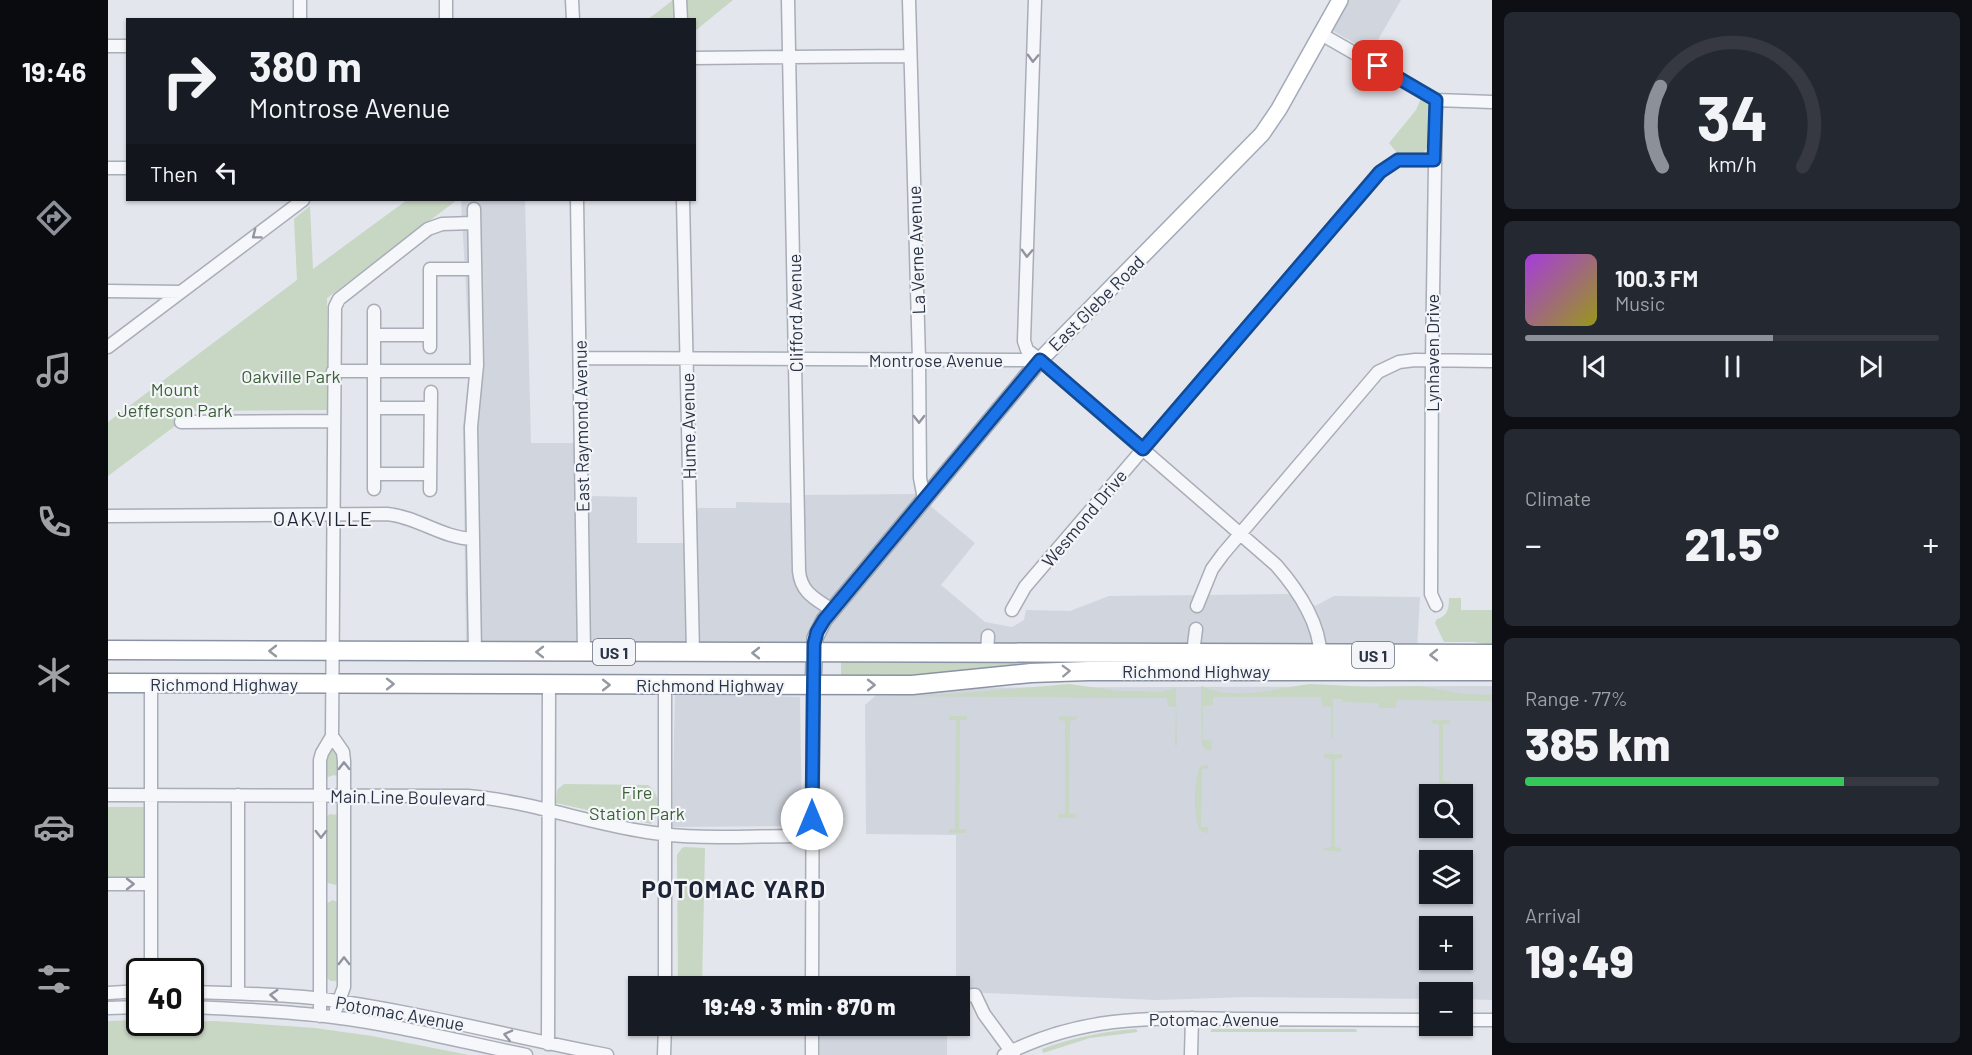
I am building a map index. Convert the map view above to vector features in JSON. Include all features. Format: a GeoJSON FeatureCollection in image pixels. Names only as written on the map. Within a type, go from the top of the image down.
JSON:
{"type":"FeatureCollection","features":[{"type":"Feature","properties":{"kind":"highway","name":"Richmond Highway"},"geometry":{"type":"LineString","coordinates":[[108,650],[814,653],[987,645],[1192,662],[1320,663],[1492,671]]}},
{"type":"Feature","properties":{"kind":"highway","name":"Richmond Highway"},"geometry":{"type":"LineString","coordinates":[[1320,663],[1492,654]]}},
{"type":"Feature","properties":{"kind":"highway","name":"Richmond Highway"},"geometry":{"type":"LineString","coordinates":[[108,683],[665,686],[929,684],[1060,671],[1192,662]]}},
{"type":"Feature","properties":{"kind":"main road","name":"East Glebe Road"},"geometry":{"type":"LineString","coordinates":[[813,686],[815,638],[819,626],[1040,360],[1262,134],[1279,109],[1340,0]]}},
{"type":"Feature","properties":{"kind":"street"},"geometry":{"type":"LineString","coordinates":[[300,0],[300,18]]}},
{"type":"Feature","properties":{"kind":"street"},"geometry":{"type":"LineString","coordinates":[[446,0],[446,18]]}},
{"type":"Feature","properties":{"kind":"street"},"geometry":{"type":"LineString","coordinates":[[572,0],[573,18]]}},
{"type":"Feature","properties":{"kind":"street"},"geometry":{"type":"LineString","coordinates":[[680,0],[681,18]]}},
{"type":"Feature","properties":{"kind":"street","name":"Clifford Avenue"},"geometry":{"type":"LineString","coordinates":[[788,0],[800,579],[811,597],[832,610]]}},
{"type":"Feature","properties":{"kind":"street","name":"La Verne Avenue"},"geometry":{"type":"LineString","coordinates":[[909,0],[920,478],[924,500]]}},
{"type":"Feature","properties":{"kind":"street"},"geometry":{"type":"LineString","coordinates":[[1035,0],[1024,341],[1027,350],[1276,565],[1297,593],[1314,625],[1321,646],[1320,663]]}},
{"type":"Feature","properties":{"kind":"street"},"geometry":{"type":"LineString","coordinates":[[1321,34],[1436,100],[1492,102]]}},
{"type":"Feature","properties":{"kind":"street"},"geometry":{"type":"LineString","coordinates":[[108,46],[126,46]]}},
{"type":"Feature","properties":{"kind":"street"},"geometry":{"type":"LineString","coordinates":[[696,58],[910,56]]}},
{"type":"Feature","properties":{"kind":"street","name":"Lynhaven Drive"},"geometry":{"type":"LineString","coordinates":[[1436,100],[1431,594],[1436,605]]}},
{"type":"Feature","properties":{"kind":"street","name":"Wesmond Drive"},"geometry":{"type":"LineString","coordinates":[[1012,610],[1025,587],[1380,172],[1398,160],[1434,160]]}},
{"type":"Feature","properties":{"kind":"street"},"geometry":{"type":"LineString","coordinates":[[108,168],[126,168]]}},
{"type":"Feature","properties":{"kind":"street"},"geometry":{"type":"LineString","coordinates":[[108,347],[302,201]]}},
{"type":"Feature","properties":{"kind":"street","name":"East Raymond Avenue"},"geometry":{"type":"LineString","coordinates":[[577,201],[584,652]]}},
{"type":"Feature","properties":{"kind":"street","name":"Hume Avenue"},"geometry":{"type":"LineString","coordinates":[[683,201],[693,652]]}},
{"type":"Feature","properties":{"kind":"street"},"geometry":{"type":"LineString","coordinates":[[474,209],[476,371],[471,427],[475,651]]}},
{"type":"Feature","properties":{"kind":"street"},"geometry":{"type":"LineString","coordinates":[[332,736],[344,756],[344,987],[340,1002],[326,1016],[321,999],[321,757],[332,736],[335,307],[339,299],[428,229],[442,224],[474,223]]}},
{"type":"Feature","properties":{"kind":"street"},"geometry":{"type":"LineString","coordinates":[[374,335],[430,341],[430,269],[475,269]]}},
{"type":"Feature","properties":{"kind":"street"},"geometry":{"type":"LineString","coordinates":[[108,291],[181,292]]}},
{"type":"Feature","properties":{"kind":"street"},"geometry":{"type":"LineString","coordinates":[[374,311],[374,489]]}},
{"type":"Feature","properties":{"kind":"street","name":"Montrose Avenue"},"geometry":{"type":"LineString","coordinates":[[580,358],[1040,360]]}},
{"type":"Feature","properties":{"kind":"street"},"geometry":{"type":"LineString","coordinates":[[1197,606],[1212,569],[1378,372],[1399,362],[1492,361]]}},
{"type":"Feature","properties":{"kind":"street"},"geometry":{"type":"LineString","coordinates":[[333,371],[476,371]]}},
{"type":"Feature","properties":{"kind":"street"},"geometry":{"type":"LineString","coordinates":[[430,490],[431,392]]}},
{"type":"Feature","properties":{"kind":"street"},"geometry":{"type":"LineString","coordinates":[[374,408],[431,408]]}},
{"type":"Feature","properties":{"kind":"street"},"geometry":{"type":"LineString","coordinates":[[181,422],[333,421]]}},
{"type":"Feature","properties":{"kind":"street"},"geometry":{"type":"LineString","coordinates":[[374,474],[430,474]]}},
{"type":"Feature","properties":{"kind":"street"},"geometry":{"type":"LineString","coordinates":[[108,516],[395,514],[411,518],[451,536],[473,539]]}},
{"type":"Feature","properties":{"kind":"street"},"geometry":{"type":"LineString","coordinates":[[1192,662],[1196,629]]}},
{"type":"Feature","properties":{"kind":"street"},"geometry":{"type":"LineString","coordinates":[[151,684],[151,958]]}},
{"type":"Feature","properties":{"kind":"street"},"geometry":{"type":"LineString","coordinates":[[548,1044],[549,685]]}},
{"type":"Feature","properties":{"kind":"street"},"geometry":{"type":"LineString","coordinates":[[665,686],[665,976]]}},
{"type":"Feature","properties":{"kind":"street","name":"East Glebe Road"},"geometry":{"type":"LineString","coordinates":[[812,976],[813,686]]}},
{"type":"Feature","properties":{"kind":"street","name":"Main Line Boulevard"},"geometry":{"type":"LineString","coordinates":[[108,795],[468,796],[497,799],[664,835],[812,836]]}},
{"type":"Feature","properties":{"kind":"street"},"geometry":{"type":"LineString","coordinates":[[238,795],[238,993]]}},
{"type":"Feature","properties":{"kind":"street"},"geometry":{"type":"LineString","coordinates":[[108,884],[151,884]]}},
{"type":"Feature","properties":{"kind":"street"},"geometry":{"type":"LineString","coordinates":[[108,993],[126,992]]}},
{"type":"Feature","properties":{"kind":"street","name":"Potomac Avenue"},"geometry":{"type":"LineString","coordinates":[[204,992],[321,999],[433,1018],[607,1055]]}},
{"type":"Feature","properties":{"kind":"street"},"geometry":{"type":"LineString","coordinates":[[970,995],[975,995],[984,1014],[1010,1054]]}},
{"type":"Feature","properties":{"kind":"street"},"geometry":{"type":"LineString","coordinates":[[108,1008],[126,1007]]}},
{"type":"Feature","properties":{"kind":"street","name":"Potomac Avenue"},"geometry":{"type":"LineString","coordinates":[[204,1008],[326,1016],[408,1030],[526,1055]]}},
{"type":"Feature","properties":{"kind":"street","name":"Potomac Avenue"},"geometry":{"type":"LineString","coordinates":[[1010,1054],[1050,1035],[1099,1023],[1146,1018],[1419,1020]]}},
{"type":"Feature","properties":{"kind":"street"},"geometry":{"type":"LineString","coordinates":[[1191,1055],[1192,1018]]}},
{"type":"Feature","properties":{"kind":"street"},"geometry":{"type":"LineString","coordinates":[[1473,1020],[1492,1020]]}},
{"type":"Feature","properties":{"kind":"street"},"geometry":{"type":"LineString","coordinates":[[664,1055],[665,1036]]}},
{"type":"Feature","properties":{"kind":"street"},"geometry":{"type":"LineString","coordinates":[[812,1036],[812,1055]]}},
{"type":"Feature","properties":{"kind":"shaded area"},"geometry":{"type":"Polygon","coordinates":[[[1348,0],[1401,0],[1371,52],[1331,30],[1348,0]]]}},
{"type":"Feature","properties":{"kind":"shaded area"},"geometry":{"type":"Polygon","coordinates":[[[461,201],[525,201],[531,443],[574,443],[588,496],[637,497],[637,543],[686,543],[698,508],[736,508],[736,502],[791,503],[804,495],[916,494],[975,543],[941,585],[985,622],[1012,627],[1024,620],[1026,610],[1070,611],[1109,596],[1291,594],[1307,599],[1315,606],[1334,596],[1420,597],[1417,649],[466,643],[463,427],[469,374],[461,201]]]}},
{"type":"Feature","properties":{"kind":"shaded area"},"geometry":{"type":"Polygon","coordinates":[[[1492,686],[1492,1000],[1473,999],[1473,982],[1419,982],[1419,999],[1248,997],[1156,1000],[970,992],[970,976],[956,976],[956,835],[866,834],[865,705],[884,688],[1492,686]]]}},
{"type":"Feature","properties":{"kind":"shaded area"},"geometry":{"type":"Polygon","coordinates":[[[675,693],[800,697],[802,826],[672,827],[675,693]]]}},
{"type":"Feature","properties":{"kind":"shaded area"},"geometry":{"type":"Polygon","coordinates":[[[819,1036],[947,1036],[947,1055],[820,1055],[819,1036]]]}},
{"type":"Feature","properties":{"kind":"green space"},"geometry":{"type":"Polygon","coordinates":[[[673,0],[733,0],[696,30],[696,18],[650,18],[673,0]]]}},
{"type":"Feature","properties":{"kind":"green space"},"geometry":{"type":"Polygon","coordinates":[[[1421,98],[1429,104],[1426,150],[1418,154],[1398,154],[1389,143],[1416,110],[1421,98]]]}},
{"type":"Feature","properties":{"kind":"green space","name":"Mount Jefferson Park"},"geometry":{"type":"Polygon","coordinates":[[[406,201],[456,201],[327,298],[327,410],[195,411],[108,476],[108,422],[297,280],[294,219],[310,206],[313,269],[406,201]]]}},
{"type":"Feature","properties":{"kind":"green space"},"geometry":{"type":"Polygon","coordinates":[[[1449,598],[1461,598],[1461,610],[1492,610],[1492,646],[1474,642],[1444,642],[1435,623],[1447,611],[1449,598]]]}},
{"type":"Feature","properties":{"kind":"green space"},"geometry":{"type":"Polygon","coordinates":[[[959,658],[1125,660],[1082,666],[841,680],[841,662],[946,663],[959,658]]]}},
{"type":"Feature","properties":{"kind":"green space"},"geometry":{"type":"Polygon","coordinates":[[[1069,684],[1119,691],[1161,692],[1176,688],[1177,746],[1175,746],[1176,707],[1168,706],[1167,698],[883,696],[951,694],[1069,684]]]}},
{"type":"Feature","properties":{"kind":"green space"},"geometry":{"type":"Polygon","coordinates":[[[1310,684],[1371,687],[1420,686],[1464,694],[1492,695],[1492,701],[1397,700],[1396,708],[1379,708],[1378,703],[1342,702],[1342,699],[1333,699],[1333,738],[1331,738],[1331,707],[1322,706],[1321,697],[1213,697],[1213,705],[1203,706],[1203,740],[1212,741],[1211,750],[1206,750],[1202,745],[1202,686],[1214,691],[1241,693],[1310,684]]]}},
{"type":"Feature","properties":{"kind":"green space"},"geometry":{"type":"Polygon","coordinates":[[[949,716],[967,716],[967,720],[960,720],[959,829],[966,829],[966,833],[949,833],[949,829],[955,829],[956,720],[949,720],[949,716]]]}},
{"type":"Feature","properties":{"kind":"green space"},"geometry":{"type":"Polygon","coordinates":[[[1059,716],[1077,717],[1076,720],[1070,721],[1069,814],[1076,814],[1076,818],[1058,818],[1058,814],[1065,814],[1065,721],[1059,720],[1059,716]]]}},
{"type":"Feature","properties":{"kind":"green space"},"geometry":{"type":"Polygon","coordinates":[[[1432,720],[1450,720],[1450,724],[1443,724],[1443,781],[1450,782],[1450,784],[1439,784],[1439,724],[1432,723],[1432,720]]]}},
{"type":"Feature","properties":{"kind":"green space"},"geometry":{"type":"Polygon","coordinates":[[[332,746],[337,747],[340,778],[334,775],[325,778],[325,757],[332,746]]]}},
{"type":"Feature","properties":{"kind":"green space"},"geometry":{"type":"Polygon","coordinates":[[[1324,754],[1342,754],[1342,758],[1335,759],[1335,847],[1341,848],[1341,852],[1323,850],[1331,847],[1331,759],[1324,758],[1324,754]]]}},
{"type":"Feature","properties":{"kind":"green space"},"geometry":{"type":"Polygon","coordinates":[[[1208,765],[1209,768],[1202,769],[1201,827],[1208,827],[1208,833],[1201,831],[1198,826],[1195,799],[1198,771],[1201,766],[1208,765]]]}},
{"type":"Feature","properties":{"kind":"green space","name":"Fire Station Park"},"geometry":{"type":"Polygon","coordinates":[[[564,784],[648,785],[657,798],[657,814],[651,824],[556,803],[557,790],[564,784]]]}},
{"type":"Feature","properties":{"kind":"green space"},"geometry":{"type":"Polygon","coordinates":[[[108,807],[147,807],[147,877],[108,877],[108,807]]]}},
{"type":"Feature","properties":{"kind":"green space"},"geometry":{"type":"Polygon","coordinates":[[[330,814],[338,815],[340,882],[335,885],[325,882],[325,817],[330,814]]]}},
{"type":"Feature","properties":{"kind":"green space"},"geometry":{"type":"Polygon","coordinates":[[[682,848],[705,848],[702,976],[678,976],[677,855],[682,848]]]}},
{"type":"Feature","properties":{"kind":"green space"},"geometry":{"type":"Polygon","coordinates":[[[333,900],[339,903],[339,979],[337,981],[331,981],[325,977],[325,904],[333,900]]]}},
{"type":"Feature","properties":{"kind":"green space"},"geometry":{"type":"Polygon","coordinates":[[[126,1020],[126,1036],[204,1036],[204,1021],[215,1021],[315,1028],[372,1036],[469,1055],[108,1055],[108,1021],[126,1020]]]}},
{"type":"Feature","properties":{"kind":"green space"},"geometry":{"type":"Polygon","coordinates":[[[1136,1029],[1138,1032],[1090,1038],[1043,1053],[1042,1049],[1088,1036],[1136,1029]]]}},
{"type":"Feature","properties":{"kind":"green space"},"geometry":{"type":"Polygon","coordinates":[[[1212,1029],[1356,1029],[1357,1032],[1210,1032],[1212,1029]]]}},
{"type":"Feature","properties":{"kind":"district","name":"OAKVILLE"},"geometry":{"type":"Point","coordinates":[323,518]}},
{"type":"Feature","properties":{"kind":"district","name":"POTOMAC YARD"},"geometry":{"type":"Point","coordinates":[734,888]}},
{"type":"Feature","properties":{"kind":"route"},"geometry":{"type":"LineString","coordinates":[[812,819],[814,644],[819,626],[1040,360],[1143,449],[1380,172],[1398,160],[1434,160],[1436,100],[1378,66]]}},
{"type":"Feature","properties":{"kind":"park label","name":"Oakville Park"},"geometry":{"type":"Point","coordinates":[291,376]}}]}
